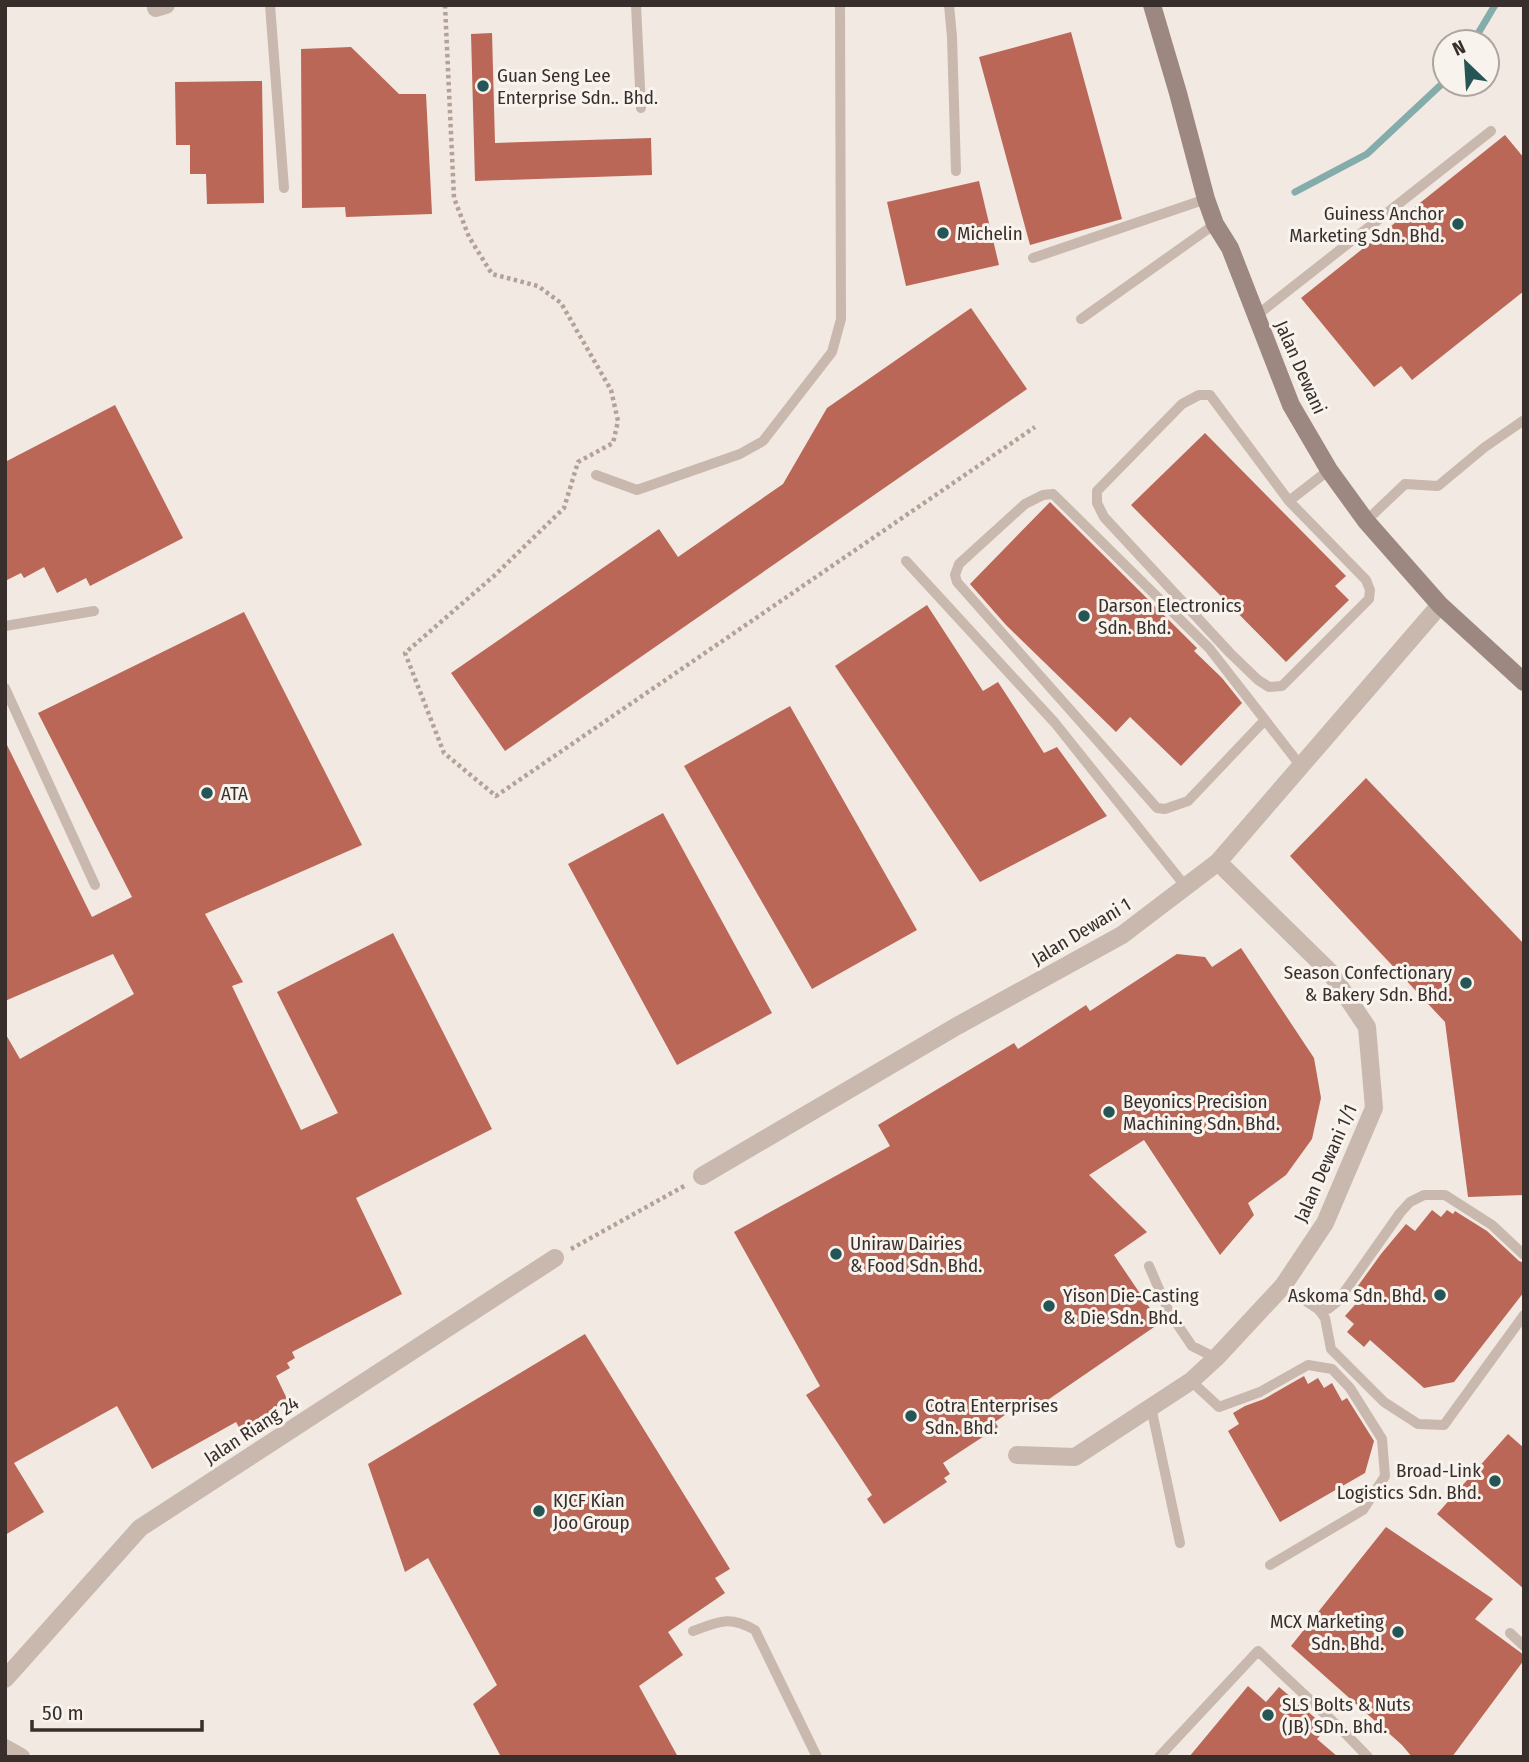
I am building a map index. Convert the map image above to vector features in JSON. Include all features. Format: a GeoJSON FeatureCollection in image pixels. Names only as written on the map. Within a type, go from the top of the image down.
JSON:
{"type":"FeatureCollection","features":[{"type":"Feature","properties":{"kind":"street","name":"Jalan Dewani"},"geometry":{"type":"LineString","coordinates":[[1152,5],[1206,199],[1215,224],[1230,248],[1292,405],[1329,470],[1366,521],[1440,605],[1524,681]]}},
{"type":"Feature","properties":{"kind":"street","name":"Jalan Dewani 1"},"geometry":{"type":"LineString","coordinates":[[702,1176],[957,1026],[1122,935],[1186,887],[1218,862],[1440,605]]}},
{"type":"Feature","properties":{"kind":"street","name":"Jalan Dewani 1/1"},"geometry":{"type":"LineString","coordinates":[[1017,1455],[1075,1457],[1191,1381],[1216,1358],[1283,1286],[1325,1223],[1374,1108],[1367,1027],[1330,972],[1218,862]]}},
{"type":"Feature","properties":{"kind":"street","name":"Jalan Riang 24"},"geometry":{"type":"LineString","coordinates":[[5,1679],[140,1528],[555,1258]]}},
{"type":"Feature","properties":{"kind":"street"},"geometry":{"type":"LineString","coordinates":[[5,1748],[21,1757]]}},
{"type":"Feature","properties":{"kind":"lane"},"geometry":{"type":"LineString","coordinates":[[270,5],[284,188]]}},
{"type":"Feature","properties":{"kind":"lane"},"geometry":{"type":"LineString","coordinates":[[636,5],[641,108]]}},
{"type":"Feature","properties":{"kind":"lane"},"geometry":{"type":"LineString","coordinates":[[596,475],[637,491],[740,454],[763,440],[832,352],[841,319],[841,5]]}},
{"type":"Feature","properties":{"kind":"lane"},"geometry":{"type":"LineString","coordinates":[[948,5],[952,37],[956,171]]}},
{"type":"Feature","properties":{"kind":"lane"},"geometry":{"type":"LineString","coordinates":[[1256,316],[1491,131]]}},
{"type":"Feature","properties":{"kind":"lane"},"geometry":{"type":"LineString","coordinates":[[1033,258],[1206,199]]}},
{"type":"Feature","properties":{"kind":"lane"},"geometry":{"type":"LineString","coordinates":[[1082,319],[1215,224]]}},
{"type":"Feature","properties":{"kind":"lane"},"geometry":{"type":"LineString","coordinates":[[1199,395],[1210,395],[1289,501],[1366,580],[1370,590],[1369,599],[1282,685],[1269,687],[1230,653],[1104,517],[1097,503],[1097,491],[1182,404],[1199,395]]}},
{"type":"Feature","properties":{"kind":"lane"},"geometry":{"type":"LineString","coordinates":[[1366,521],[1405,484],[1437,486],[1524,420]]}},
{"type":"Feature","properties":{"kind":"lane"},"geometry":{"type":"LineString","coordinates":[[1289,501],[1329,470]]}},
{"type":"Feature","properties":{"kind":"lane"},"geometry":{"type":"LineString","coordinates":[[1264,721],[1188,801],[1165,809],[1157,808],[957,582],[955,575],[959,564],[1025,504],[1043,495],[1053,494],[1209,648],[1300,765]]}},
{"type":"Feature","properties":{"kind":"lane"},"geometry":{"type":"LineString","coordinates":[[906,561],[1055,723],[1186,887]]}},
{"type":"Feature","properties":{"kind":"lane"},"geometry":{"type":"LineString","coordinates":[[5,626],[94,611]]}},
{"type":"Feature","properties":{"kind":"lane"},"geometry":{"type":"LineString","coordinates":[[5,688],[95,885]]}},
{"type":"Feature","properties":{"kind":"lane"},"geometry":{"type":"LineString","coordinates":[[1318,1309],[1328,1309],[1338,1301],[1399,1213],[1410,1202],[1424,1195],[1445,1195],[1492,1225],[1524,1255]]}},
{"type":"Feature","properties":{"kind":"lane"},"geometry":{"type":"LineString","coordinates":[[1149,1266],[1169,1312],[1192,1346],[1216,1358]]}},
{"type":"Feature","properties":{"kind":"lane"},"geometry":{"type":"LineString","coordinates":[[1283,1286],[1318,1309],[1325,1318],[1331,1349],[1384,1402],[1418,1423],[1444,1425],[1524,1315]]}},
{"type":"Feature","properties":{"kind":"lane"},"geometry":{"type":"LineString","coordinates":[[1191,1381],[1219,1406],[1260,1392],[1308,1365],[1332,1369],[1350,1388],[1382,1439],[1385,1476],[1363,1510],[1270,1565]]}},
{"type":"Feature","properties":{"kind":"lane"},"geometry":{"type":"LineString","coordinates":[[1152,1406],[1181,1544]]}},
{"type":"Feature","properties":{"kind":"lane"},"geometry":{"type":"LineString","coordinates":[[692,1631],[725,1620],[741,1622],[755,1630],[817,1757]]}},
{"type":"Feature","properties":{"kind":"lane"},"geometry":{"type":"LineString","coordinates":[[1510,1633],[1524,1646]]}},
{"type":"Feature","properties":{"kind":"lane"},"geometry":{"type":"LineString","coordinates":[[1159,1757],[1258,1651],[1368,1757]]}},
{"type":"Feature","properties":{"kind":"path"},"geometry":{"type":"LineString","coordinates":[[555,1258],[702,1176]]}},
{"type":"Feature","properties":{"kind":"building"},"geometry":{"type":"Polygon","coordinates":[[[1071,32],[1122,219],[1030,245],[979,57],[1071,32]]]}},
{"type":"Feature","properties":{"kind":"building","name":"Guan Seng Lee Enterprise Sdn.. Bhd."},"geometry":{"type":"Polygon","coordinates":[[[492,33],[495,143],[651,138],[652,175],[475,181],[471,34],[492,33]]]}},
{"type":"Feature","properties":{"kind":"building"},"geometry":{"type":"Polygon","coordinates":[[[351,47],[399,94],[426,94],[432,214],[346,217],[345,207],[302,208],[301,49],[351,47]]]}},
{"type":"Feature","properties":{"kind":"building"},"geometry":{"type":"Polygon","coordinates":[[[262,81],[264,203],[207,204],[206,174],[190,174],[190,145],[176,145],[175,82],[262,81]]]}},
{"type":"Feature","properties":{"kind":"building","name":"Guiness Anchor Marketing Sdn. Bhd."},"geometry":{"type":"Polygon","coordinates":[[[1505,135],[1524,158],[1524,291],[1412,380],[1401,366],[1374,387],[1301,298],[1505,135]]]}},
{"type":"Feature","properties":{"kind":"building","name":"Michelin"},"geometry":{"type":"Polygon","coordinates":[[[979,181],[999,265],[906,286],[887,202],[979,181]]]}},
{"type":"Feature","properties":{"kind":"building"},"geometry":{"type":"Polygon","coordinates":[[[971,308],[1027,389],[505,751],[451,673],[659,529],[678,557],[783,484],[827,408],[971,308]]]}},
{"type":"Feature","properties":{"kind":"building"},"geometry":{"type":"Polygon","coordinates":[[[115,405],[183,538],[90,586],[86,578],[57,593],[44,567],[24,578],[21,573],[5,581],[5,462],[115,405]]]}},
{"type":"Feature","properties":{"kind":"building"},"geometry":{"type":"Polygon","coordinates":[[[1205,433],[1346,576],[1335,586],[1349,600],[1286,662],[1131,505],[1205,433]]]}},
{"type":"Feature","properties":{"kind":"building","name":"Darson Electronics Sdn. Bhd."},"geometry":{"type":"Polygon","coordinates":[[[1050,502],[1197,648],[1194,651],[1222,678],[1242,703],[1181,766],[1130,717],[1116,732],[1006,625],[970,584],[1050,502]]]}},
{"type":"Feature","properties":{"kind":"building"},"geometry":{"type":"Polygon","coordinates":[[[927,605],[983,691],[998,682],[1044,753],[1057,747],[1107,816],[980,882],[835,666],[927,605]]]}},
{"type":"Feature","properties":{"kind":"building"},"geometry":{"type":"Polygon","coordinates":[[[244,612],[362,845],[205,914],[243,982],[232,986],[301,1130],[338,1113],[277,992],[393,933],[492,1129],[356,1198],[402,1294],[292,1352],[295,1358],[287,1363],[290,1368],[276,1376],[289,1403],[241,1431],[236,1422],[152,1469],[117,1406],[14,1463],[44,1512],[5,1535],[5,1033],[20,1059],[134,994],[113,954],[5,1001],[5,741],[92,917],[132,897],[38,713],[244,612]]]}},
{"type":"Feature","properties":{"kind":"building"},"geometry":{"type":"Polygon","coordinates":[[[790,706],[917,930],[812,989],[684,766],[790,706]]]}},
{"type":"Feature","properties":{"kind":"building","name":"Season Confectionary & Bakery Sdn. Bhd."},"geometry":{"type":"Polygon","coordinates":[[[1366,778],[1524,944],[1524,1195],[1468,1197],[1445,1022],[1290,856],[1366,778]]]}},
{"type":"Feature","properties":{"kind":"building"},"geometry":{"type":"Polygon","coordinates":[[[663,813],[772,1013],[677,1065],[568,864],[663,813]]]}},
{"type":"Feature","properties":{"kind":"building"},"geometry":{"type":"Polygon","coordinates":[[[1241,948],[1314,1058],[1321,1098],[1312,1139],[1286,1175],[1248,1203],[1254,1215],[1220,1255],[1144,1140],[1089,1175],[1147,1232],[1114,1255],[1160,1323],[1036,1408],[1029,1398],[995,1422],[998,1427],[943,1463],[950,1474],[944,1478],[947,1482],[884,1524],[867,1499],[872,1495],[806,1395],[820,1386],[734,1232],[890,1146],[878,1125],[1014,1043],[1018,1049],[1086,1005],[1090,1011],[1177,954],[1205,957],[1212,967],[1241,948]]]}},
{"type":"Feature","properties":{"kind":"building","name":"Askoma Sdn. Bhd."},"geometry":{"type":"Polygon","coordinates":[[[1432,1210],[1441,1217],[1447,1210],[1453,1214],[1455,1211],[1487,1231],[1524,1263],[1524,1292],[1454,1382],[1424,1388],[1370,1340],[1364,1347],[1347,1332],[1354,1324],[1345,1316],[1361,1298],[1355,1290],[1381,1254],[1406,1224],[1415,1231],[1432,1210]]]}},
{"type":"Feature","properties":{"kind":"building","name":"KJCF Kian Joo Group"},"geometry":{"type":"Polygon","coordinates":[[[585,1334],[730,1569],[715,1578],[725,1593],[668,1632],[683,1655],[639,1686],[678,1757],[501,1757],[473,1704],[497,1685],[428,1558],[405,1572],[368,1464],[585,1334]]]}},
{"type":"Feature","properties":{"kind":"building"},"geometry":{"type":"Polygon","coordinates":[[[1304,1376],[1308,1384],[1318,1378],[1324,1388],[1332,1383],[1342,1401],[1347,1398],[1374,1441],[1365,1473],[1280,1522],[1228,1431],[1239,1424],[1233,1413],[1304,1376]]]}},
{"type":"Feature","properties":{"kind":"building","name":"Broad-Link Logistics Sdn. Bhd."},"geometry":{"type":"Polygon","coordinates":[[[1508,1434],[1524,1448],[1524,1589],[1437,1514],[1508,1434]]]}},
{"type":"Feature","properties":{"kind":"building","name":"MCX Marketing Sdn. Bhd."},"geometry":{"type":"Polygon","coordinates":[[[1386,1527],[1493,1599],[1475,1619],[1524,1655],[1524,1660],[1452,1757],[1412,1757],[1291,1646],[1386,1527]]]}},
{"type":"Feature","properties":{"kind":"building","name":"SLS Bolts & Nuts (JB) SDn. Bhd."},"geometry":{"type":"Polygon","coordinates":[[[1248,1686],[1266,1702],[1279,1687],[1327,1728],[1317,1739],[1338,1757],[1189,1757],[1248,1686]]]}},
{"type":"Feature","properties":{"kind":"waterway"},"geometry":{"type":"LineString","coordinates":[[1481,28],[1495,5]]}},
{"type":"Feature","properties":{"kind":"waterway"},"geometry":{"type":"LineString","coordinates":[[1295,192],[1367,154],[1431,94]]}},
{"type":"Feature","properties":{"kind":"place","name":"Guan Seng Lee Enterprise Sdn.. Bhd."},"geometry":{"type":"Point","coordinates":[483,86]}},
{"type":"Feature","properties":{"kind":"place","name":"Guiness Anchor Marketing Sdn. Bhd."},"geometry":{"type":"Point","coordinates":[1458,224]}},
{"type":"Feature","properties":{"kind":"place","name":"Michelin"},"geometry":{"type":"Point","coordinates":[943,233]}},
{"type":"Feature","properties":{"kind":"place","name":"Darson Electronics Sdn. Bhd."},"geometry":{"type":"Point","coordinates":[1084,616]}},
{"type":"Feature","properties":{"kind":"place","name":"ATA"},"geometry":{"type":"Point","coordinates":[207,793]}},
{"type":"Feature","properties":{"kind":"place","name":"Season Confectionary & Bakery Sdn. Bhd."},"geometry":{"type":"Point","coordinates":[1466,983]}},
{"type":"Feature","properties":{"kind":"place","name":"Beyonics Precision Machining Sdn. Bhd."},"geometry":{"type":"Point","coordinates":[1109,1112]}},
{"type":"Feature","properties":{"kind":"place","name":"Uniraw Dairies & Food Sdn. Bhd."},"geometry":{"type":"Point","coordinates":[836,1254]}},
{"type":"Feature","properties":{"kind":"place","name":"Askoma Sdn. Bhd."},"geometry":{"type":"Point","coordinates":[1440,1295]}},
{"type":"Feature","properties":{"kind":"place","name":"Yison Die-Casting & Die Sdn. Bhd."},"geometry":{"type":"Point","coordinates":[1049,1306]}},
{"type":"Feature","properties":{"kind":"place","name":"Cotra Enterprises Sdn. Bhd."},"geometry":{"type":"Point","coordinates":[911,1416]}},
{"type":"Feature","properties":{"kind":"place","name":"Broad-Link Logistics Sdn. Bhd."},"geometry":{"type":"Point","coordinates":[1495,1481]}},
{"type":"Feature","properties":{"kind":"place","name":"KJCF Kian Joo Group"},"geometry":{"type":"Point","coordinates":[539,1511]}},
{"type":"Feature","properties":{"kind":"place","name":"MCX Marketing Sdn. Bhd."},"geometry":{"type":"Point","coordinates":[1398,1632]}},
{"type":"Feature","properties":{"kind":"place","name":"SLS Bolts & Nuts (JB) SDn. Bhd."},"geometry":{"type":"Point","coordinates":[1268,1715]}}]}
